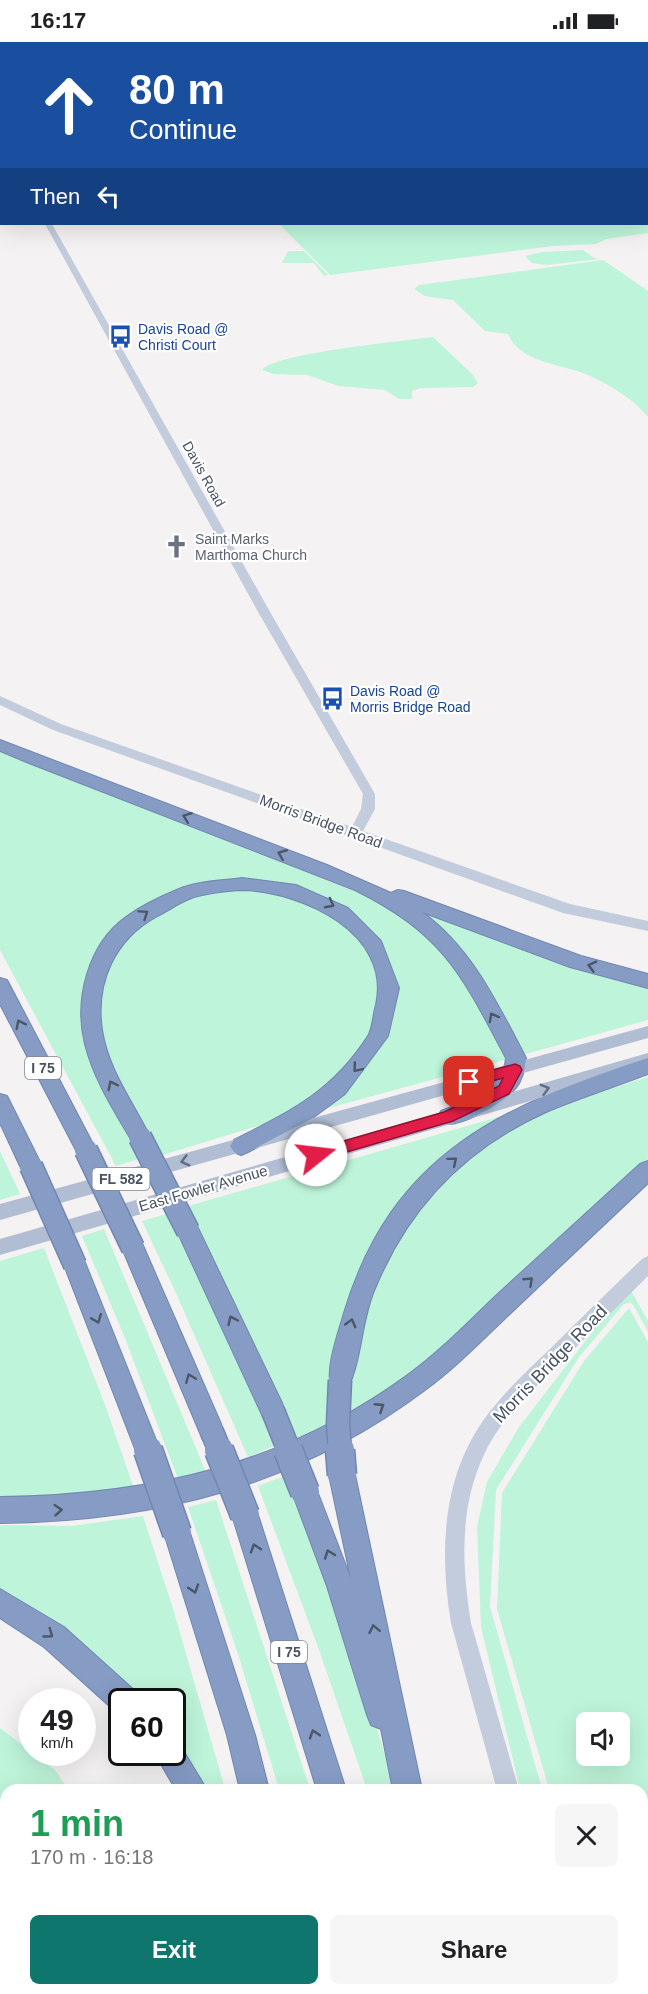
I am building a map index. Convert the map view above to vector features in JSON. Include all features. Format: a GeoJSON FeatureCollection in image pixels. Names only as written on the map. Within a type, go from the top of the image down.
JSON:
{"type":"FeatureCollection","features":[{"type":"Feature","properties":{"kind":"highway"},"geometry":{"type":"LineString","coordinates":[[0,746],[322,870],[577,962],[648,981]]}},
{"type":"Feature","properties":{"kind":"highway"},"geometry":{"type":"LineString","coordinates":[[322,870],[399,905],[435,932],[456,956],[516,1058],[515,1070],[504,1090],[448,1117]]}},
{"type":"Feature","properties":{"kind":"highway"},"geometry":{"type":"LineString","coordinates":[[241,1146],[305,1113],[344,1082],[373,1045],[385,1016],[388,998],[387,980],[380,955],[370,939],[349,916],[333,905],[308,894],[260,884],[212,886],[165,901],[130,924],[102,957],[92,993],[92,1031],[99,1058],[188,1231],[273,1411],[340,1586],[404,1784]]}},
{"type":"Feature","properties":{"kind":"highway","name":"I 75"},"geometry":{"type":"LineString","coordinates":[[0,985],[86,1150],[133,1248],[212,1432],[245,1515],[330,1784]]}},
{"type":"Feature","properties":{"kind":"highway"},"geometry":{"type":"LineString","coordinates":[[405,1784],[342,1475],[338,1424],[340,1380],[346,1342],[367,1275],[386,1238],[428,1183],[470,1147],[506,1123],[648,1065]]}},
{"type":"Feature","properties":{"kind":"highway"},"geometry":{"type":"LineString","coordinates":[[0,1102],[75,1265],[148,1450],[177,1533],[241,1735],[253,1784]]}},
{"type":"Feature","properties":{"kind":"highway"},"geometry":{"type":"LineString","coordinates":[[0,1114],[29,1162]]}},
{"type":"Feature","properties":{"kind":"highway"},"geometry":{"type":"LineString","coordinates":[[0,1510],[91,1507],[153,1498],[254,1471],[328,1437],[377,1409],[434,1368],[648,1170]]}},
{"type":"Feature","properties":{"kind":"highway"},"geometry":{"type":"LineString","coordinates":[[0,1602],[30,1620],[68,1648],[111,1688]]}},
{"type":"Feature","properties":{"kind":"highway"},"geometry":{"type":"LineString","coordinates":[[177,1766],[189,1784]]}},
{"type":"Feature","properties":{"kind":"main road","name":"East Fowler Avenue"},"geometry":{"type":"LineString","coordinates":[[0,1212],[648,1032]]}},
{"type":"Feature","properties":{"kind":"main road","name":"East Fowler Avenue"},"geometry":{"type":"LineString","coordinates":[[0,1247],[648,1060]]}},
{"type":"Feature","properties":{"kind":"street","name":"Davis Road"},"geometry":{"type":"LineString","coordinates":[[49,225],[263,610],[369,794],[368,809],[355,833]]}},
{"type":"Feature","properties":{"kind":"street","name":"Morris Bridge Road"},"geometry":{"type":"LineString","coordinates":[[0,700],[57,727],[568,909],[648,926]]}},
{"type":"Feature","properties":{"kind":"street","name":"Morris Bridge Road"},"geometry":{"type":"LineString","coordinates":[[506,1784],[456,1598],[455,1534],[461,1497],[477,1449],[501,1410],[648,1264]]}},
{"type":"Feature","properties":{"kind":"green space"},"geometry":{"type":"Polygon","coordinates":[[[280,225],[648,225],[648,233],[606,239],[596,244],[553,246],[330,275],[280,225]]]}},
{"type":"Feature","properties":{"kind":"green space"},"geometry":{"type":"Polygon","coordinates":[[[583,250],[599,259],[547,265],[532,263],[525,256],[543,252],[583,250]]]}},
{"type":"Feature","properties":{"kind":"green space"},"geometry":{"type":"Polygon","coordinates":[[[288,251],[304,251],[328,275],[324,276],[314,263],[282,263],[288,251]]]}},
{"type":"Feature","properties":{"kind":"green space"},"geometry":{"type":"Polygon","coordinates":[[[603,260],[648,291],[648,417],[628,398],[604,383],[578,371],[532,357],[514,344],[508,334],[485,331],[453,300],[425,296],[414,289],[419,285],[603,260]]]}},
{"type":"Feature","properties":{"kind":"green space"},"geometry":{"type":"Polygon","coordinates":[[[433,337],[472,374],[478,383],[473,387],[421,388],[412,391],[412,399],[399,399],[385,390],[339,386],[307,375],[274,374],[262,370],[290,358],[314,353],[433,337]]]}},
{"type":"Feature","properties":{"kind":"green space"},"geometry":{"type":"Polygon","coordinates":[[[0,751],[390,905],[450,952],[508,1059],[325,1109],[323,1106],[352,1082],[376,1052],[394,991],[347,910],[332,901],[300,889],[242,881],[134,916],[86,1005],[142,1158],[116,1166],[0,950],[0,751]]]}},
{"type":"Feature","properties":{"kind":"green space"},"geometry":{"type":"Polygon","coordinates":[[[251,887],[333,909],[379,961],[382,1011],[355,1064],[281,1119],[159,1156],[104,1050],[100,1038],[99,986],[124,936],[191,895],[251,887]]]}},
{"type":"Feature","properties":{"kind":"green space"},"geometry":{"type":"Polygon","coordinates":[[[413,905],[648,986],[648,1020],[526,1054],[521,1053],[413,905]]]}},
{"type":"Feature","properties":{"kind":"green space"},"geometry":{"type":"Polygon","coordinates":[[[648,1077],[648,1159],[426,1365],[347,1417],[359,1329],[388,1253],[441,1179],[521,1121],[571,1101],[648,1077]]]}},
{"type":"Feature","properties":{"kind":"green space"},"geometry":{"type":"Polygon","coordinates":[[[502,1116],[505,1118],[484,1130],[361,1269],[339,1332],[330,1422],[296,1440],[241,1316],[185,1207],[502,1116]]]}},
{"type":"Feature","properties":{"kind":"green space"},"geometry":{"type":"Polygon","coordinates":[[[0,1151],[20,1194],[0,1200],[0,1151]]]}},
{"type":"Feature","properties":{"kind":"green space"},"geometry":{"type":"Polygon","coordinates":[[[170,1213],[278,1444],[248,1457],[142,1221],[170,1213]]]}},
{"type":"Feature","properties":{"kind":"green space"},"geometry":{"type":"Polygon","coordinates":[[[104,1229],[206,1472],[178,1479],[125,1338],[82,1236],[104,1229]]]}},
{"type":"Feature","properties":{"kind":"green space"},"geometry":{"type":"Polygon","coordinates":[[[44,1248],[105,1405],[136,1494],[0,1503],[0,1261],[44,1248]]]}},
{"type":"Feature","properties":{"kind":"green space"},"geometry":{"type":"Polygon","coordinates":[[[631,1291],[648,1321],[648,1332],[634,1306],[631,1303],[624,1304],[579,1357],[496,1490],[490,1607],[541,1784],[519,1784],[481,1627],[477,1527],[487,1482],[519,1427],[601,1321],[631,1291]]]}},
{"type":"Feature","properties":{"kind":"green space"},"geometry":{"type":"Polygon","coordinates":[[[629,1308],[648,1342],[648,1784],[548,1784],[497,1609],[502,1493],[584,1361],[629,1308]]]}},
{"type":"Feature","properties":{"kind":"green space"},"geometry":{"type":"Polygon","coordinates":[[[290,1474],[352,1645],[394,1784],[365,1784],[318,1647],[258,1486],[290,1474]]]}},
{"type":"Feature","properties":{"kind":"green space"},"geometry":{"type":"Polygon","coordinates":[[[216,1500],[308,1784],[277,1784],[238,1654],[188,1507],[216,1500]]]}},
{"type":"Feature","properties":{"kind":"green space"},"geometry":{"type":"Polygon","coordinates":[[[143,1516],[174,1612],[224,1784],[198,1784],[185,1766],[186,1688],[118,1688],[0,1594],[0,1525],[72,1526],[143,1516]]]}},
{"type":"Feature","properties":{"kind":"green space"},"geometry":{"type":"Polygon","coordinates":[[[0,1728],[18,1742],[18,1766],[50,1766],[65,1784],[0,1784],[0,1728]]]}},
{"type":"Feature","properties":{"kind":"place","name":"Davis Road @ Christi Court"},"geometry":{"type":"Point","coordinates":[120,337]}},
{"type":"Feature","properties":{"kind":"place","name":"Saint Marks Marthoma Church"},"geometry":{"type":"Point","coordinates":[177,547]}},
{"type":"Feature","properties":{"kind":"place","name":"Davis Road @ Morris Bridge Road"},"geometry":{"type":"Point","coordinates":[332,699]}},
{"type":"Feature","properties":{"kind":"route"},"geometry":{"type":"LineString","coordinates":[[316,1155],[448,1117],[504,1090],[515,1070],[469,1082]]}}]}
